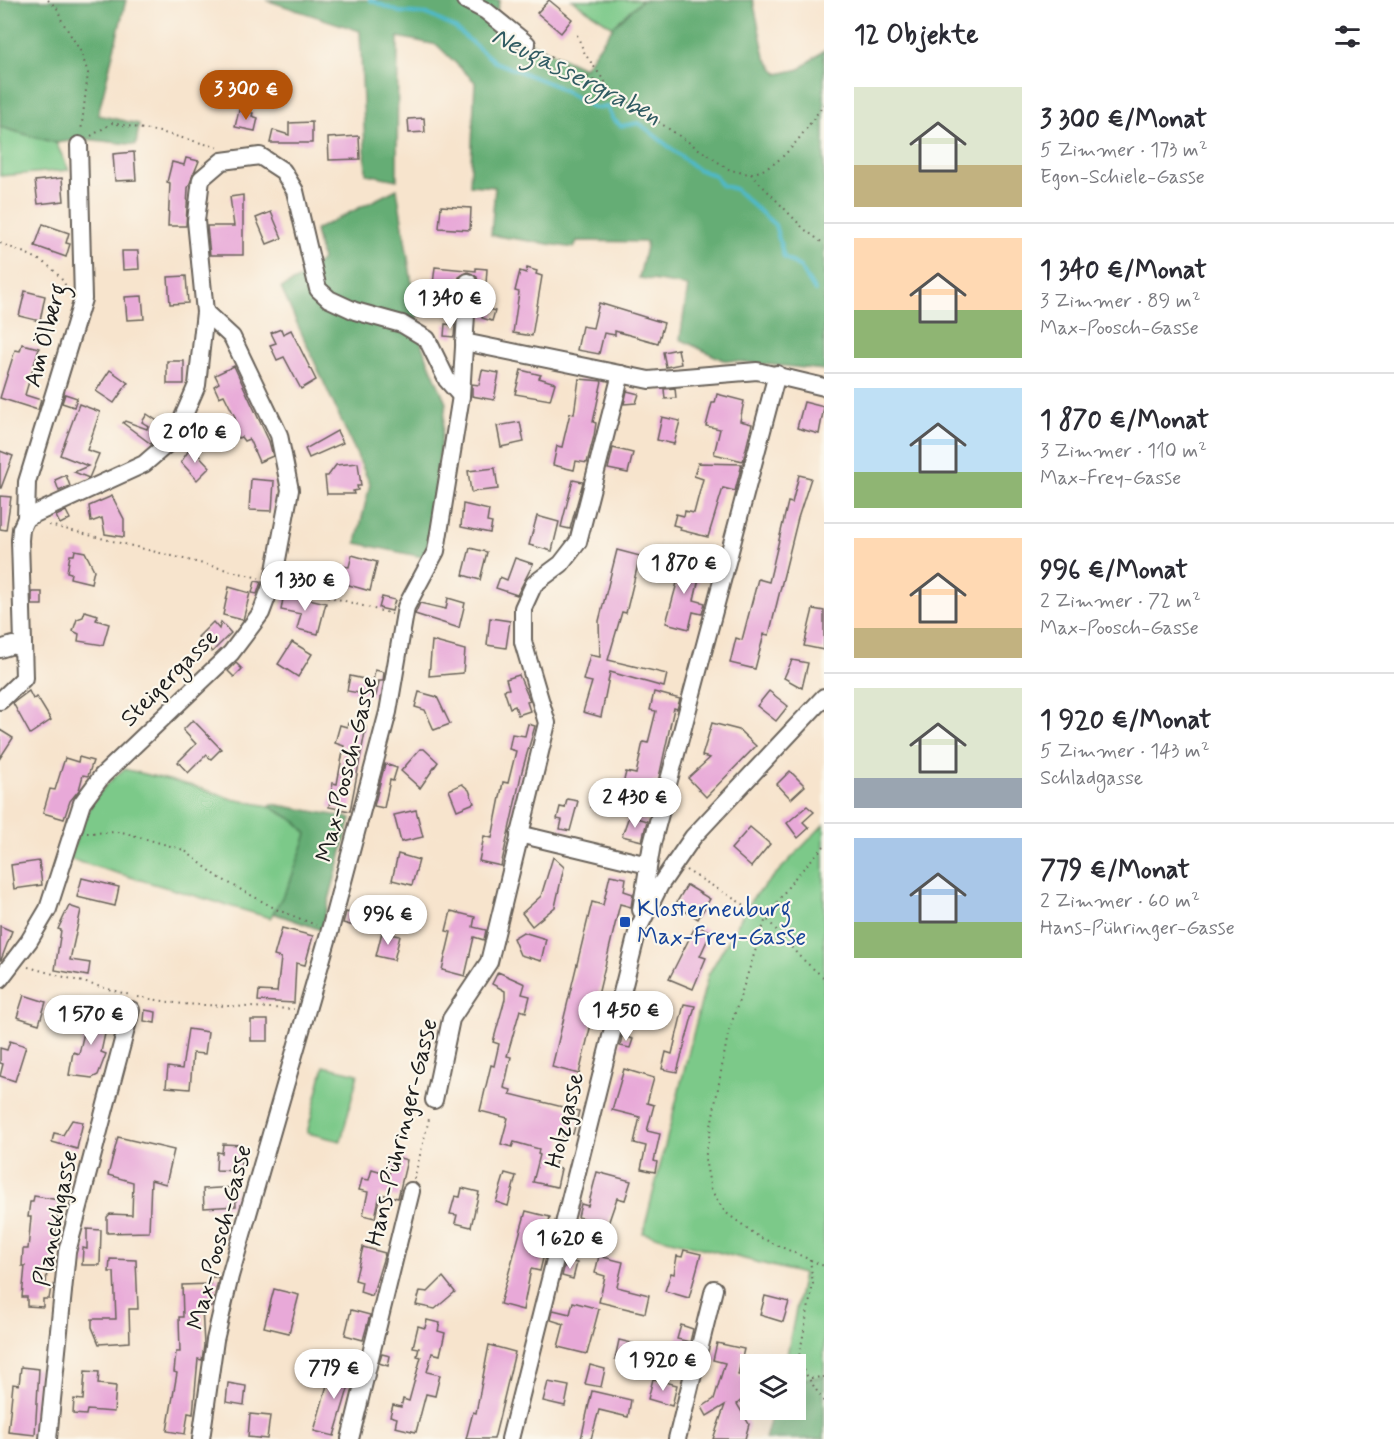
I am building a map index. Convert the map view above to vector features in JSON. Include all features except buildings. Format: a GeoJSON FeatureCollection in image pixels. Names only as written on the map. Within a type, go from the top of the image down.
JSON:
{"type":"FeatureCollection","features":[{"type":"Feature","properties":{"kind":"street"},"geometry":{"type":"LineString","coordinates":[[465,0],[486,11],[527,44]]}},
{"type":"Feature","properties":{"kind":"street","name":"Am Ölberg"},"geometry":{"type":"LineString","coordinates":[[0,701],[24,678],[26,667],[22,649],[20,540],[21,529],[26,518],[27,482],[80,311],[85,284],[79,144]]}},
{"type":"Feature","properties":{"kind":"street"},"geometry":{"type":"LineString","coordinates":[[26,518],[144,464],[174,438],[197,385],[205,312],[196,221],[201,179],[222,161],[241,156],[260,156],[283,171],[295,191],[318,289],[329,299],[355,311],[402,324],[427,339],[447,380],[461,396]]}},
{"type":"Feature","properties":{"kind":"street","name":"Max-Poosch-Gasse"},"geometry":{"type":"LineString","coordinates":[[201,1439],[215,1340],[230,1276],[330,930],[388,712],[406,607],[436,551],[461,396],[468,282]]}},
{"type":"Feature","properties":{"kind":"street","name":"Steigergasse"},"geometry":{"type":"LineString","coordinates":[[6,968],[48,909],[82,803],[102,776],[231,653],[261,614],[273,581],[290,490],[279,435],[232,337],[205,312]]}},
{"type":"Feature","properties":{"kind":"street"},"geometry":{"type":"LineString","coordinates":[[464,342],[649,380],[740,372],[777,374],[824,387]]}},
{"type":"Feature","properties":{"kind":"street","name":"Hans-Pühringer-Gasse"},"geometry":{"type":"LineString","coordinates":[[434,1100],[451,1019],[489,962],[547,723],[523,642],[523,608],[534,584],[561,564],[578,542],[621,374]]}},
{"type":"Feature","properties":{"kind":"street"},"geometry":{"type":"LineString","coordinates":[[639,926],[652,844],[777,374]]}},
{"type":"Feature","properties":{"kind":"street"},"geometry":{"type":"LineString","coordinates":[[0,650],[13,645],[22,649]]}},
{"type":"Feature","properties":{"kind":"street","name":"Holzgasse"},"geometry":{"type":"LineString","coordinates":[[510,1439],[622,983],[639,926],[677,857],[824,698]]}},
{"type":"Feature","properties":{"kind":"street"},"geometry":{"type":"LineString","coordinates":[[519,834],[648,865]]}},
{"type":"Feature","properties":{"kind":"street"},"geometry":{"type":"LineString","coordinates":[[652,844],[677,857]]}},
{"type":"Feature","properties":{"kind":"street","name":"Planckhgasse"},"geometry":{"type":"LineString","coordinates":[[48,1439],[67,1252],[131,1010]]}},
{"type":"Feature","properties":{"kind":"street","name":"Hans-Pühringer-Gasse"},"geometry":{"type":"LineString","coordinates":[[350,1439],[411,1191]]}},
{"type":"Feature","properties":{"kind":"street"},"geometry":{"type":"LineString","coordinates":[[677,1439],[714,1289]]}},
{"type":"Feature","properties":{"kind":"path"},"geometry":{"type":"LineString","coordinates":[[48,0],[57,8],[62,21],[81,52],[88,73],[79,144]]}},
{"type":"Feature","properties":{"kind":"path"},"geometry":{"type":"LineString","coordinates":[[577,35],[585,54],[611,90]]}},
{"type":"Feature","properties":{"kind":"path"},"geometry":{"type":"LineString","coordinates":[[527,44],[611,90],[730,170],[751,174],[771,168],[804,132],[824,104]]}},
{"type":"Feature","properties":{"kind":"path"},"geometry":{"type":"LineString","coordinates":[[79,144],[112,123],[210,144],[241,156]]}},
{"type":"Feature","properties":{"kind":"path"},"geometry":{"type":"LineString","coordinates":[[751,174],[804,229],[824,244]]}},
{"type":"Feature","properties":{"kind":"path"},"geometry":{"type":"LineString","coordinates":[[0,243],[45,262],[59,273],[80,311]]}},
{"type":"Feature","properties":{"kind":"path"},"geometry":{"type":"LineString","coordinates":[[26,518],[404,617]]}},
{"type":"Feature","properties":{"kind":"path"},"geometry":{"type":"LineString","coordinates":[[72,830],[79,833],[122,832],[184,850],[218,877],[278,910],[330,930]]}},
{"type":"Feature","properties":{"kind":"path"},"geometry":{"type":"LineString","coordinates":[[824,846],[793,880],[766,918],[728,1034],[705,1159],[711,1190],[725,1212],[759,1237],[824,1266]]}},
{"type":"Feature","properties":{"kind":"path"},"geometry":{"type":"LineString","coordinates":[[677,857],[766,918],[799,956],[824,978]]}},
{"type":"Feature","properties":{"kind":"path"},"geometry":{"type":"LineString","coordinates":[[6,968],[159,1002],[307,1010]]}},
{"type":"Feature","properties":{"kind":"path","name":"Hans-Pühringer-Gasse"},"geometry":{"type":"LineString","coordinates":[[411,1191],[434,1100]]}},
{"type":"Feature","properties":{"kind":"path"},"geometry":{"type":"LineString","coordinates":[[810,1259],[814,1276],[798,1362],[811,1378],[824,1402]]}},
{"type":"Feature","properties":{"kind":"path"},"geometry":{"type":"LineString","coordinates":[[811,1378],[824,1377]]}},
{"type":"Feature","properties":{"kind":"green space"},"geometry":{"type":"Polygon","coordinates":[[[0,0],[126,0],[98,115],[139,124],[136,145],[85,139],[56,143],[0,127],[0,0]]]}},
{"type":"Feature","properties":{"kind":"green space"},"geometry":{"type":"Polygon","coordinates":[[[266,0],[500,0],[492,25],[584,68],[613,27],[642,0],[753,0],[765,57],[778,74],[800,69],[824,50],[824,370],[723,360],[680,339],[688,286],[639,278],[647,242],[577,241],[574,248],[491,235],[495,187],[470,185],[475,82],[437,45],[398,37],[397,180],[366,174],[360,31],[266,0]]]}},
{"type":"Feature","properties":{"kind":"green space"},"geometry":{"type":"Polygon","coordinates":[[[572,0],[642,0],[613,27],[572,0]]]}},
{"type":"Feature","properties":{"kind":"green space"},"geometry":{"type":"Polygon","coordinates":[[[0,127],[56,143],[69,170],[0,176],[0,127]]]}},
{"type":"Feature","properties":{"kind":"green space"},"geometry":{"type":"Polygon","coordinates":[[[397,189],[422,346],[446,403],[428,546],[422,557],[356,543],[370,484],[281,288],[306,275],[322,260],[315,230],[397,189]]]}},
{"type":"Feature","properties":{"kind":"green space"},"geometry":{"type":"Polygon","coordinates":[[[124,769],[197,787],[232,799],[269,806],[297,822],[307,834],[292,878],[270,918],[69,859],[95,799],[124,769]]]}},
{"type":"Feature","properties":{"kind":"green space"},"geometry":{"type":"Polygon","coordinates":[[[272,804],[351,818],[321,930],[273,913],[289,885],[307,834],[297,822],[269,806],[272,804]]]}},
{"type":"Feature","properties":{"kind":"green space"},"geometry":{"type":"Polygon","coordinates":[[[824,824],[824,1377],[806,1379],[806,1354],[787,1354],[803,1274],[643,1233],[708,975],[752,899],[824,824]]]}},
{"type":"Feature","properties":{"kind":"green space"},"geometry":{"type":"Polygon","coordinates":[[[324,1066],[358,1074],[341,1141],[307,1133],[324,1066]]]}},
{"type":"Feature","properties":{"kind":"green space"},"geometry":{"type":"Polygon","coordinates":[[[824,1377],[824,1439],[765,1439],[770,1420],[806,1420],[806,1379],[824,1377]]]}},
{"type":"Feature","properties":{"kind":"waterway","name":"Neugassergraben"},"geometry":{"type":"LineString","coordinates":[[370,0],[399,12],[427,14],[455,28],[495,62],[554,85],[594,108],[607,107],[612,118],[621,126],[639,123],[697,169],[714,175],[721,185],[735,189],[775,225],[784,257],[800,267],[815,291]]}},
{"type":"Feature","properties":{"kind":"place","name":"Klosterneuburg Max-Frey-Gasse"},"geometry":{"type":"Point","coordinates":[625,922]}}]}
